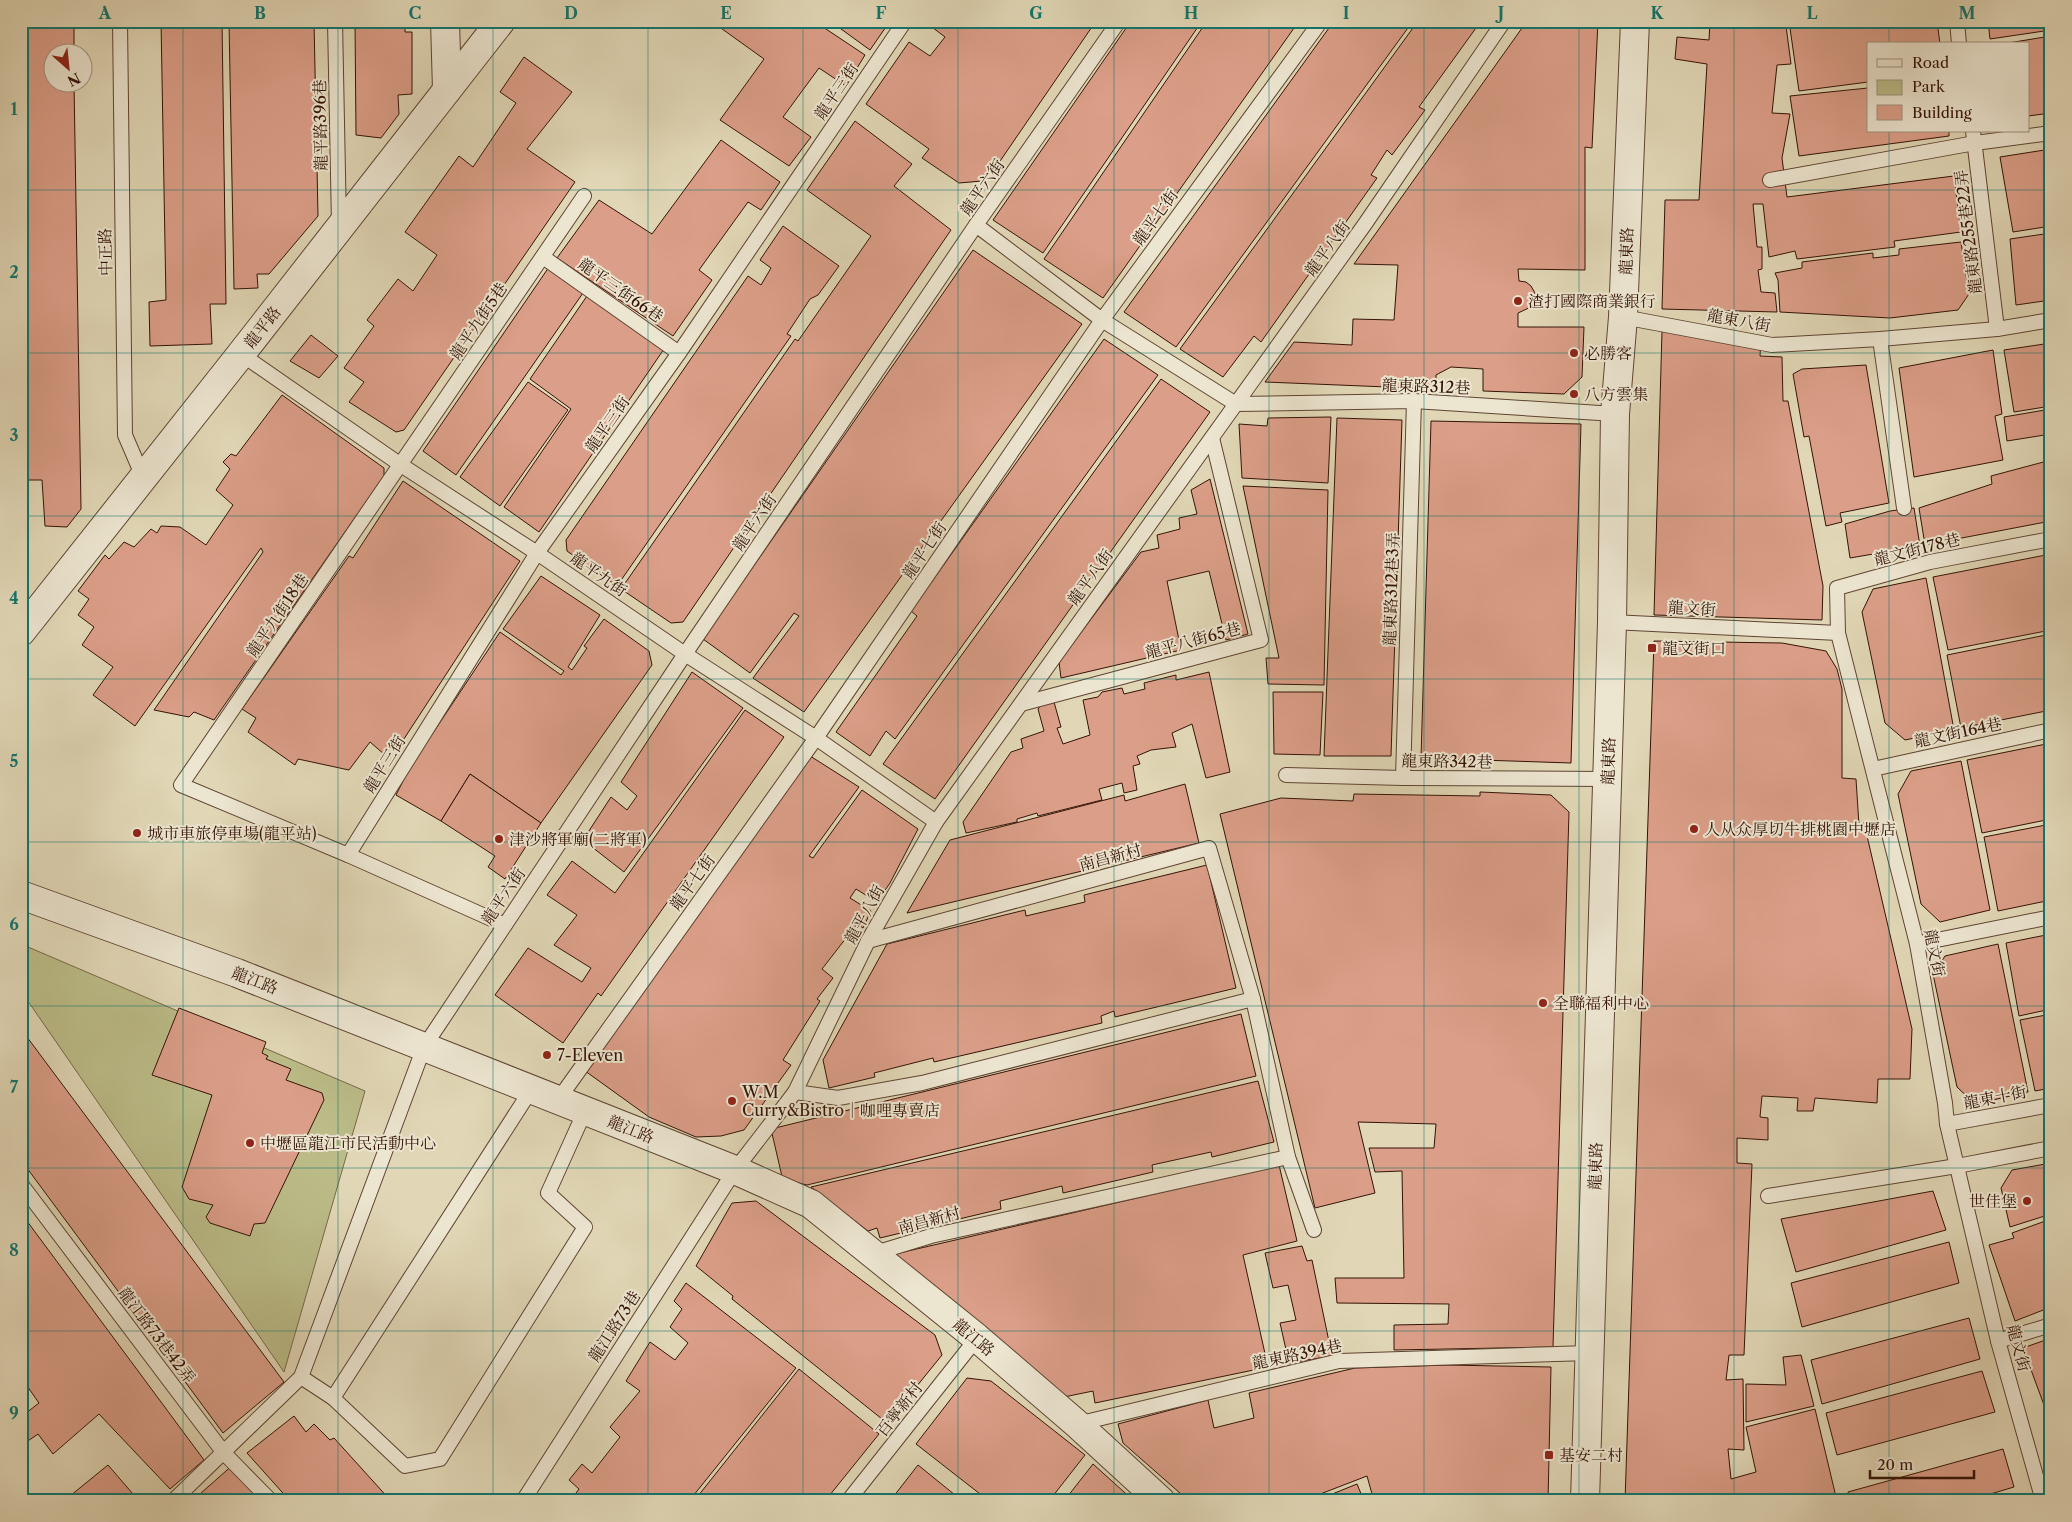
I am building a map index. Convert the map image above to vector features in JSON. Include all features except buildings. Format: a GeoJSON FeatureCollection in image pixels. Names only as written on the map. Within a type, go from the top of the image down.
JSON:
{"type":"FeatureCollection","features":[{"type":"Feature","properties":{"kind":"street"},"geometry":{"type":"LineString","coordinates":[[445,21],[447,90]]}},
{"type":"Feature","properties":{"kind":"street","name":"龍平路"},"geometry":{"type":"LineString","coordinates":[[21,632],[501,21]]}},
{"type":"Feature","properties":{"kind":"street","name":"龍東路"},"geometry":{"type":"LineString","coordinates":[[1585,1501],[1608,779],[1615,414],[1623,317],[1635,21]]}},
{"type":"Feature","properties":{"kind":"street","name":"龍江路"},"geometry":{"type":"LineString","coordinates":[[21,895],[237,973],[735,1170],[811,1204],[977,1338],[1077,1424],[1161,1501]]}},
{"type":"Feature","properties":{"kind":"lane","name":"中正路"},"geometry":{"type":"LineString","coordinates":[[120,21],[124,435],[143,478]]}},
{"type":"Feature","properties":{"kind":"lane","name":"龍平路396巷"},"geometry":{"type":"LineString","coordinates":[[335,21],[339,229]]}},
{"type":"Feature","properties":{"kind":"lane","name":"龍平三街"},"geometry":{"type":"LineString","coordinates":[[348,855],[537,553],[679,353],[905,21]]}},
{"type":"Feature","properties":{"kind":"lane","name":"龍平六街"},"geometry":{"type":"LineString","coordinates":[[301,1377],[424,1047],[685,654],[976,226],[1119,21]]}},
{"type":"Feature","properties":{"kind":"lane","name":"龍平七街"},"geometry":{"type":"LineString","coordinates":[[558,1100],[816,738],[1102,320],[1321,21]]}},
{"type":"Feature","properties":{"kind":"lane","name":"龍平八街"},"geometry":{"type":"LineString","coordinates":[[735,1170],[794,1092],[868,941],[936,822],[1365,224],[1504,21]]}},
{"type":"Feature","properties":{"kind":"lane"},"geometry":{"type":"LineString","coordinates":[[1956,21],[1960,42]]}},
{"type":"Feature","properties":{"kind":"lane"},"geometry":{"type":"LineString","coordinates":[[1770,180],[1974,137],[2051,133]]}},
{"type":"Feature","properties":{"kind":"lane","name":"龍東路255巷22弄"},"geometry":{"type":"LineString","coordinates":[[1974,137],[1997,329]]}},
{"type":"Feature","properties":{"kind":"lane","name":"龍平九街5巷"},"geometry":{"type":"LineString","coordinates":[[401,466],[584,196]]}},
{"type":"Feature","properties":{"kind":"lane"},"geometry":{"type":"LineString","coordinates":[[976,226],[1102,320],[1236,404]]}},
{"type":"Feature","properties":{"kind":"lane","name":"龍平三街66巷"},"geometry":{"type":"LineString","coordinates":[[543,257],[679,353]]}},
{"type":"Feature","properties":{"kind":"lane","name":"龍東八街"},"geometry":{"type":"LineString","coordinates":[[1623,317],[1772,345],[1880,339],[1997,329],[2051,320]]}},
{"type":"Feature","properties":{"kind":"lane"},"geometry":{"type":"LineString","coordinates":[[1880,339],[1904,508]]}},
{"type":"Feature","properties":{"kind":"lane","name":"龍平九街"},"geometry":{"type":"LineString","coordinates":[[241,354],[401,466],[537,553],[685,654],[816,738],[936,822]]}},
{"type":"Feature","properties":{"kind":"lane","name":"龍東路312巷"},"geometry":{"type":"LineString","coordinates":[[1236,404],[1414,401],[1615,414]]}},
{"type":"Feature","properties":{"kind":"lane","name":"龍東路312巷3弄"},"geometry":{"type":"LineString","coordinates":[[1403,778],[1414,401]]}},
{"type":"Feature","properties":{"kind":"lane","name":"龍平八街65巷"},"geometry":{"type":"LineString","coordinates":[[1021,704],[1261,640],[1212,438]]}},
{"type":"Feature","properties":{"kind":"lane","name":"龍平九街18巷"},"geometry":{"type":"LineString","coordinates":[[348,855],[181,785],[401,466]]}},
{"type":"Feature","properties":{"kind":"lane","name":"龍文街178巷"},"geometry":{"type":"LineString","coordinates":[[1838,633],[1837,588],[1930,562],[2051,540]]}},
{"type":"Feature","properties":{"kind":"lane","name":"龍文街"},"geometry":{"type":"LineString","coordinates":[[1612,622],[1838,633],[1917,944],[1947,1124],[1998,1341],[2043,1501]]}},
{"type":"Feature","properties":{"kind":"lane","name":"龍文街164巷"},"geometry":{"type":"LineString","coordinates":[[1873,769],[2051,730]]}},
{"type":"Feature","properties":{"kind":"lane","name":"龍東路342巷"},"geometry":{"type":"LineString","coordinates":[[1286,775],[1403,778],[1608,779]]}},
{"type":"Feature","properties":{"kind":"lane","name":"南昌新村"},"geometry":{"type":"LineString","coordinates":[[868,941],[1209,848],[1253,999],[1288,1157],[1314,1230]]}},
{"type":"Feature","properties":{"kind":"lane"},"geometry":{"type":"LineString","coordinates":[[348,855],[505,925]]}},
{"type":"Feature","properties":{"kind":"lane"},"geometry":{"type":"LineString","coordinates":[[1917,944],[2051,917]]}},
{"type":"Feature","properties":{"kind":"lane"},"geometry":{"type":"LineString","coordinates":[[794,1092],[838,1098],[922,1083],[1253,999]]}},
{"type":"Feature","properties":{"kind":"lane"},"geometry":{"type":"LineString","coordinates":[[334,1398],[531,1090]]}},
{"type":"Feature","properties":{"kind":"lane","name":"龍東十街"},"geometry":{"type":"LineString","coordinates":[[1947,1124],[2051,1104]]}},
{"type":"Feature","properties":{"kind":"lane"},"geometry":{"type":"LineString","coordinates":[[174,1500],[301,1377],[334,1398],[404,1466],[440,1459],[585,1227],[548,1193],[585,1111]]}},
{"type":"Feature","properties":{"kind":"lane"},"geometry":{"type":"LineString","coordinates":[[1768,1196],[1957,1166],[2051,1148]]}},
{"type":"Feature","properties":{"kind":"lane","name":"南昌新村"},"geometry":{"type":"LineString","coordinates":[[872,1254],[931,1236],[1288,1157]]}},
{"type":"Feature","properties":{"kind":"lane","name":"龍江路73巷"},"geometry":{"type":"LineString","coordinates":[[523,1501],[735,1170]]}},
{"type":"Feature","properties":{"kind":"lane","name":"龍江路73巷42弄"},"geometry":{"type":"LineString","coordinates":[[21,1184],[224,1452],[271,1501]]}},
{"type":"Feature","properties":{"kind":"lane"},"geometry":{"type":"LineString","coordinates":[[1998,1341],[2051,1325]]}},
{"type":"Feature","properties":{"kind":"lane","name":"百寧新村"},"geometry":{"type":"LineString","coordinates":[[848,1501],[977,1338]]}},
{"type":"Feature","properties":{"kind":"lane","name":"龍東路394巷"},"geometry":{"type":"LineString","coordinates":[[1077,1424],[1340,1360],[1590,1353]]}},
{"type":"Feature","properties":{"kind":"green space"},"geometry":{"type":"Polygon","coordinates":[[[21,944],[365,1091],[284,1372],[21,991],[21,944]]]}},
{"type":"Feature","properties":{"kind":"place","name":"渣打國際商業銀行"},"geometry":{"type":"Point","coordinates":[1518,301]}},
{"type":"Feature","properties":{"kind":"place","name":"必勝客"},"geometry":{"type":"Point","coordinates":[1574,353]}},
{"type":"Feature","properties":{"kind":"place","name":"八方雲集"},"geometry":{"type":"Point","coordinates":[1574,394]}},
{"type":"Feature","properties":{"kind":"place","name":"龍文街口"},"geometry":{"type":"Point","coordinates":[1652,648]}},
{"type":"Feature","properties":{"kind":"place","name":"人从众厚切牛排桃園中壢店"},"geometry":{"type":"Point","coordinates":[1694,829]}},
{"type":"Feature","properties":{"kind":"place","name":"城市車旅停車場(龍平站)"},"geometry":{"type":"Point","coordinates":[137,833]}},
{"type":"Feature","properties":{"kind":"place","name":"津沙將軍廟(二將軍)"},"geometry":{"type":"Point","coordinates":[499,839]}},
{"type":"Feature","properties":{"kind":"place","name":"全聯福利中心"},"geometry":{"type":"Point","coordinates":[1543,1003]}},
{"type":"Feature","properties":{"kind":"place","name":"7-Eleven"},"geometry":{"type":"Point","coordinates":[547,1055]}},
{"type":"Feature","properties":{"kind":"place","name":"W.M Curry&Bistro｜咖哩專賣店"},"geometry":{"type":"Point","coordinates":[732,1101]}},
{"type":"Feature","properties":{"kind":"place","name":"中壢區龍江市民活動中心"},"geometry":{"type":"Point","coordinates":[250,1143]}},
{"type":"Feature","properties":{"kind":"place","name":"世佳堡"},"geometry":{"type":"Point","coordinates":[2027,1201]}},
{"type":"Feature","properties":{"kind":"place","name":"基安二村"},"geometry":{"type":"Point","coordinates":[1549,1455]}}]}
